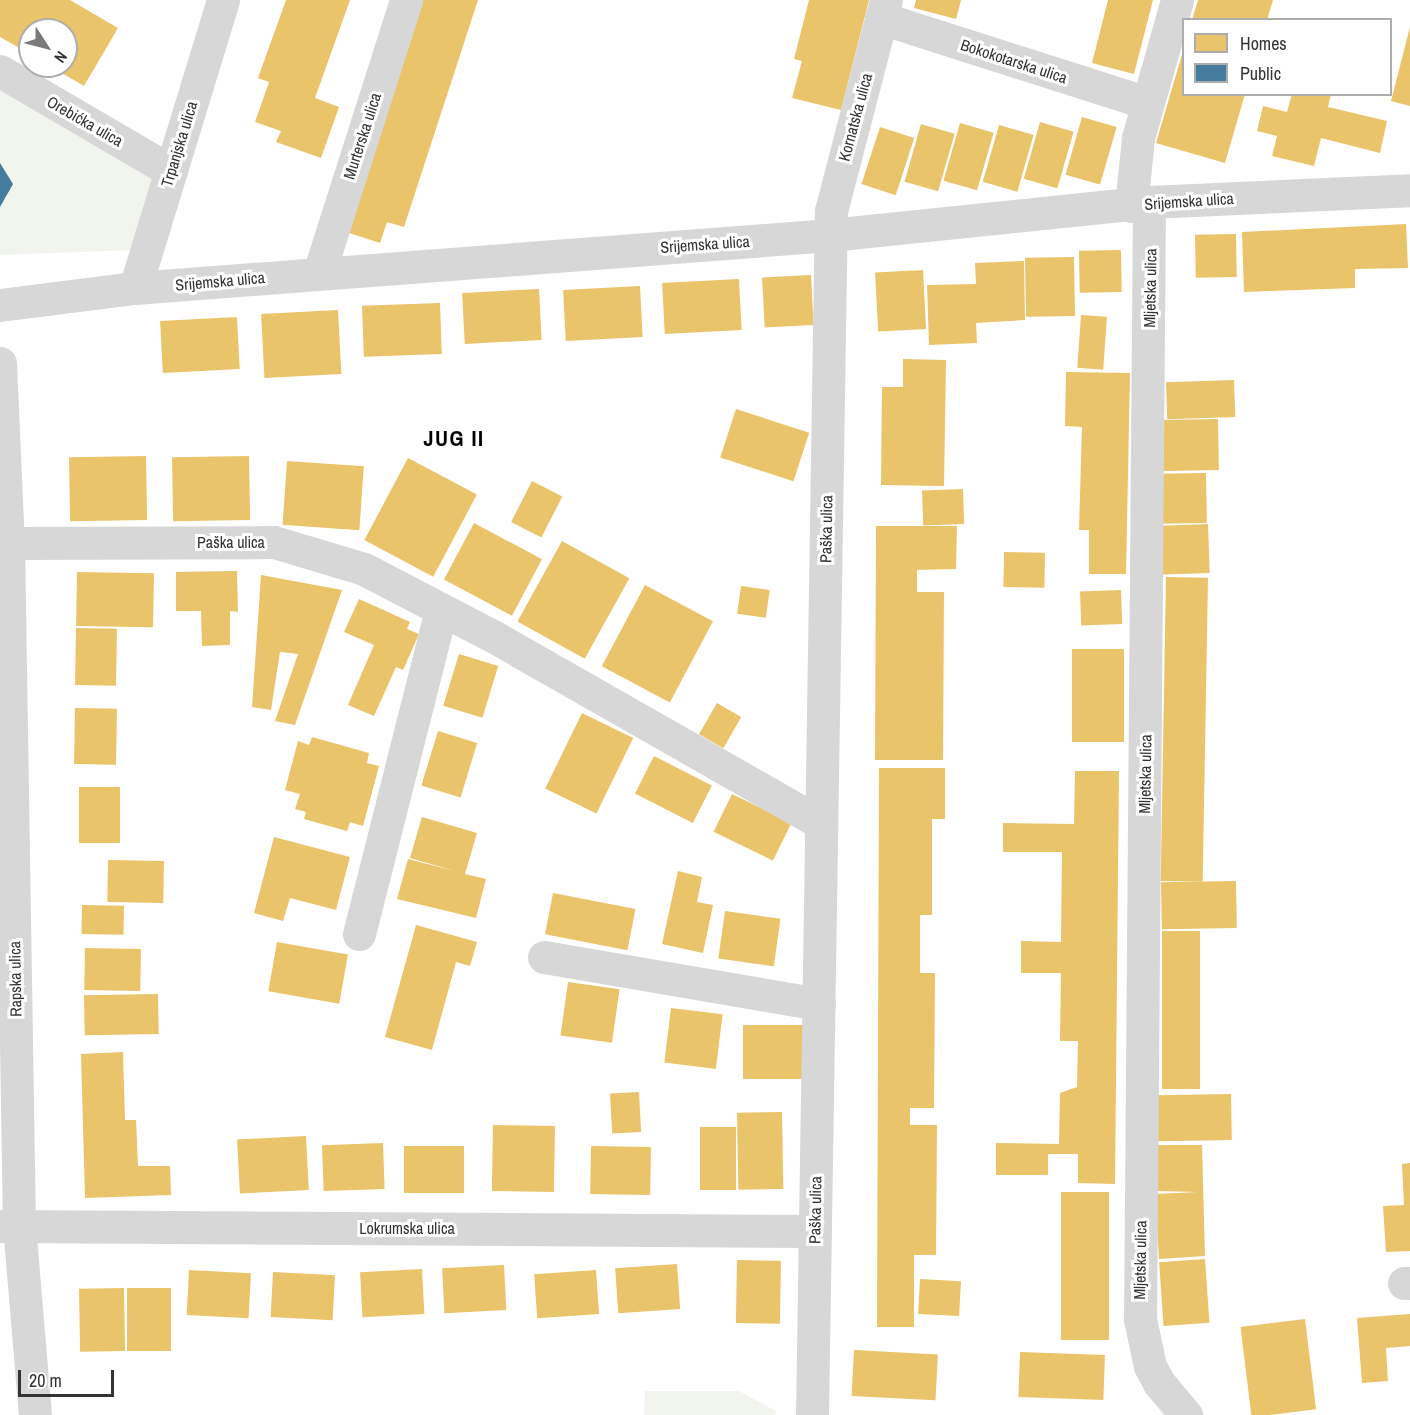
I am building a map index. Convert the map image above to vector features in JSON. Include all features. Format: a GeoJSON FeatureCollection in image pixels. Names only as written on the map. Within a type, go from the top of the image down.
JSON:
{"type":"FeatureCollection","features":[{"type":"Feature","properties":{"kind":"street","name":"Trpanjska ulica"},"geometry":{"type":"LineString","coordinates":[[135,288],[223,0]]}},
{"type":"Feature","properties":{"kind":"street","name":"Murterska ulica"},"geometry":{"type":"LineString","coordinates":[[319,273],[406,0]]}},
{"type":"Feature","properties":{"kind":"street","name":"Mljetska ulica"},"geometry":{"type":"LineString","coordinates":[[1177,0],[1132,163],[1140,204],[1140,1307],[1143,1345],[1159,1383],[1186,1415]]}},
{"type":"Feature","properties":{"kind":"street","name":"Bokokotarska ulica"},"geometry":{"type":"LineString","coordinates":[[883,9],[1147,103]]}},
{"type":"Feature","properties":{"kind":"street","name":"Kornatska ulica"},"geometry":{"type":"LineString","coordinates":[[830,235],[831,211],[883,9]]}},
{"type":"Feature","properties":{"kind":"street","name":"Orebićka ulica"},"geometry":{"type":"LineString","coordinates":[[0,71],[171,171]]}},
{"type":"Feature","properties":{"kind":"street","name":"Srijemska ulica"},"geometry":{"type":"LineString","coordinates":[[0,305],[135,288],[830,235],[1140,204],[1410,190]]}},
{"type":"Feature","properties":{"kind":"street","name":"Paška ulica"},"geometry":{"type":"LineString","coordinates":[[812,1415],[830,235]]}},
{"type":"Feature","properties":{"kind":"street","name":"Rapska ulica"},"geometry":{"type":"LineString","coordinates":[[0,363],[8,543],[10,1226],[35,1415]]}},
{"type":"Feature","properties":{"kind":"street","name":"Paška ulica"},"geometry":{"type":"LineString","coordinates":[[8,543],[274,542],[364,570],[441,610],[821,823]]}},
{"type":"Feature","properties":{"kind":"street"},"geometry":{"type":"LineString","coordinates":[[359,934],[441,610]]}},
{"type":"Feature","properties":{"kind":"street"},"geometry":{"type":"LineString","coordinates":[[544,957],[819,1004]]}},
{"type":"Feature","properties":{"kind":"street","name":"Lokrumska ulica"},"geometry":{"type":"LineString","coordinates":[[10,1226],[815,1231]]}},
{"type":"Feature","properties":{"kind":"shaded area"},"geometry":{"type":"Polygon","coordinates":[[[0,86],[160,175],[135,250],[0,255],[0,86]]]}},
{"type":"Feature","properties":{"kind":"shaded area"},"geometry":{"type":"Polygon","coordinates":[[[645,1391],[739,1391],[776,1411],[775,1415],[644,1415],[645,1391]]]}},
{"type":"Feature","properties":{"kind":"building: Homes"},"geometry":{"type":"Polygon","coordinates":[[[0,0],[70,0],[118,28],[84,86],[70,78],[78,78],[78,18],[18,18],[18,47],[0,37],[0,0]]]}},
{"type":"Feature","properties":{"kind":"building: Homes"},"geometry":{"type":"Polygon","coordinates":[[[286,0],[350,0],[315,98],[339,107],[321,158],[276,142],[281,131],[255,122],[269,82],[258,78],[286,0]]]}},
{"type":"Feature","properties":{"kind":"building: Homes"},"geometry":{"type":"Polygon","coordinates":[[[415,0],[478,0],[404,227],[387,222],[380,243],[340,230],[415,0]]]}},
{"type":"Feature","properties":{"kind":"building: Homes"},"geometry":{"type":"Polygon","coordinates":[[[809,0],[869,0],[841,110],[792,98],[802,61],[794,59],[809,0]]]}},
{"type":"Feature","properties":{"kind":"building: Homes"},"geometry":{"type":"Polygon","coordinates":[[[916,0],[961,0],[956,19],[914,8],[916,0]]]}},
{"type":"Feature","properties":{"kind":"building: Homes"},"geometry":{"type":"Polygon","coordinates":[[[1108,0],[1153,0],[1134,74],[1092,63],[1108,0]]]}},
{"type":"Feature","properties":{"kind":"building: Homes"},"geometry":{"type":"Polygon","coordinates":[[[1198,0],[1273,0],[1268,18],[1193,18],[1198,0]]]}},
{"type":"Feature","properties":{"kind":"building: Homes"},"geometry":{"type":"Polygon","coordinates":[[[1410,27],[1410,106],[1391,101],[1410,27]]]}},
{"type":"Feature","properties":{"kind":"building: Homes"},"geometry":{"type":"Polygon","coordinates":[[[1182,54],[1182,96],[1244,96],[1225,163],[1156,143],[1182,54]]]}},
{"type":"Feature","properties":{"kind":"building: Homes"},"geometry":{"type":"Polygon","coordinates":[[[1291,96],[1331,96],[1328,107],[1387,121],[1380,153],[1321,138],[1314,166],[1272,156],[1277,136],[1257,131],[1263,106],[1287,112],[1291,96]]]}},
{"type":"Feature","properties":{"kind":"building: Homes"},"geometry":{"type":"Polygon","coordinates":[[[1082,117],[1117,127],[1100,185],[1065,175],[1082,117]]]}},
{"type":"Feature","properties":{"kind":"building: Homes"},"geometry":{"type":"Polygon","coordinates":[[[1040,122],[1074,132],[1057,188],[1024,179],[1040,122]]]}},
{"type":"Feature","properties":{"kind":"building: Homes"},"geometry":{"type":"Polygon","coordinates":[[[960,123],[994,133],[977,190],[943,181],[960,123]]]}},
{"type":"Feature","properties":{"kind":"building: Homes"},"geometry":{"type":"Polygon","coordinates":[[[921,124],[955,134],[938,191],[904,182],[921,124]]]}},
{"type":"Feature","properties":{"kind":"building: Homes"},"geometry":{"type":"Polygon","coordinates":[[[999,125],[1034,135],[1017,192],[983,182],[999,125]]]}},
{"type":"Feature","properties":{"kind":"building: Homes"},"geometry":{"type":"Polygon","coordinates":[[[880,127],[914,138],[896,195],[861,184],[880,127]]]}},
{"type":"Feature","properties":{"kind":"building: Homes"},"geometry":{"type":"Polygon","coordinates":[[[1406,224],[1408,268],[1355,269],[1355,288],[1244,292],[1242,232],[1406,224]]]}},
{"type":"Feature","properties":{"kind":"building: Homes"},"geometry":{"type":"Polygon","coordinates":[[[1236,234],[1237,277],[1196,278],[1195,235],[1236,234]]]}},
{"type":"Feature","properties":{"kind":"building: Homes"},"geometry":{"type":"Polygon","coordinates":[[[1121,250],[1122,292],[1080,293],[1079,251],[1121,250]]]}},
{"type":"Feature","properties":{"kind":"building: Homes"},"geometry":{"type":"Polygon","coordinates":[[[1074,257],[1075,316],[1026,317],[1025,258],[1074,257]]]}},
{"type":"Feature","properties":{"kind":"building: Homes"},"geometry":{"type":"Polygon","coordinates":[[[1024,261],[1025,320],[976,323],[977,343],[929,345],[927,285],[976,284],[975,263],[1024,261]]]}},
{"type":"Feature","properties":{"kind":"building: Homes"},"geometry":{"type":"Polygon","coordinates":[[[923,270],[926,329],[878,331],[875,273],[923,270]]]}},
{"type":"Feature","properties":{"kind":"building: Homes"},"geometry":{"type":"Polygon","coordinates":[[[811,275],[814,325],[765,327],[762,278],[811,275]]]}},
{"type":"Feature","properties":{"kind":"building: Homes"},"geometry":{"type":"Polygon","coordinates":[[[739,279],[742,330],[665,334],[662,283],[739,279]]]}},
{"type":"Feature","properties":{"kind":"building: Homes"},"geometry":{"type":"Polygon","coordinates":[[[640,286],[643,337],[566,341],[563,290],[640,286]]]}},
{"type":"Feature","properties":{"kind":"building: Homes"},"geometry":{"type":"Polygon","coordinates":[[[539,289],[542,340],[465,344],[462,293],[539,289]]]}},
{"type":"Feature","properties":{"kind":"building: Homes"},"geometry":{"type":"Polygon","coordinates":[[[440,303],[442,354],[364,357],[362,306],[440,303]]]}},
{"type":"Feature","properties":{"kind":"building: Homes"},"geometry":{"type":"Polygon","coordinates":[[[338,310],[341,374],[264,378],[261,314],[338,310]]]}},
{"type":"Feature","properties":{"kind":"building: Homes"},"geometry":{"type":"Polygon","coordinates":[[[1081,315],[1107,317],[1103,370],[1077,368],[1081,315]]]}},
{"type":"Feature","properties":{"kind":"building: Homes"},"geometry":{"type":"Polygon","coordinates":[[[237,317],[240,369],[163,373],[160,321],[237,317]]]}},
{"type":"Feature","properties":{"kind":"building: Homes"},"geometry":{"type":"Polygon","coordinates":[[[903,359],[946,360],[944,486],[881,485],[882,387],[903,387],[903,359]]]}},
{"type":"Feature","properties":{"kind":"building: Homes"},"geometry":{"type":"Polygon","coordinates":[[[1066,372],[1130,373],[1126,574],[1089,574],[1089,530],[1079,530],[1082,427],[1065,426],[1066,372]]]}},
{"type":"Feature","properties":{"kind":"building: Homes"},"geometry":{"type":"Polygon","coordinates":[[[1234,380],[1235,417],[1167,419],[1166,382],[1234,380]]]}},
{"type":"Feature","properties":{"kind":"building: Homes"},"geometry":{"type":"Polygon","coordinates":[[[736,409],[809,433],[793,481],[720,458],[736,409]]]}},
{"type":"Feature","properties":{"kind":"building: Homes"},"geometry":{"type":"Polygon","coordinates":[[[1218,419],[1219,470],[1162,471],[1161,420],[1218,419]]]}},
{"type":"Feature","properties":{"kind":"building: Homes"},"geometry":{"type":"Polygon","coordinates":[[[146,456],[147,520],[70,521],[69,457],[146,456]]]}},
{"type":"Feature","properties":{"kind":"building: Homes"},"geometry":{"type":"Polygon","coordinates":[[[249,456],[250,520],[173,521],[172,457],[249,456]]]}},
{"type":"Feature","properties":{"kind":"building: Homes"},"geometry":{"type":"Polygon","coordinates":[[[408,458],[477,495],[433,577],[364,540],[408,458]]]}},
{"type":"Feature","properties":{"kind":"building: Homes"},"geometry":{"type":"Polygon","coordinates":[[[287,461],[364,466],[359,530],[283,525],[287,461]]]}},
{"type":"Feature","properties":{"kind":"building: Homes"},"geometry":{"type":"Polygon","coordinates":[[[1206,473],[1207,523],[1160,524],[1159,474],[1206,473]]]}},
{"type":"Feature","properties":{"kind":"building: Homes"},"geometry":{"type":"Polygon","coordinates":[[[532,481],[562,496],[541,537],[511,522],[532,481]]]}},
{"type":"Feature","properties":{"kind":"building: Homes"},"geometry":{"type":"Polygon","coordinates":[[[963,489],[964,524],[923,525],[922,490],[963,489]]]}},
{"type":"Feature","properties":{"kind":"building: Homes"},"geometry":{"type":"Polygon","coordinates":[[[474,523],[542,559],[512,616],[444,580],[474,523]]]}},
{"type":"Feature","properties":{"kind":"building: Homes"},"geometry":{"type":"Polygon","coordinates":[[[1208,524],[1210,573],[1163,575],[1161,526],[1208,524]]]}},
{"type":"Feature","properties":{"kind":"building: Homes"},"geometry":{"type":"Polygon","coordinates":[[[876,526],[957,526],[956,569],[917,570],[917,592],[944,592],[943,760],[875,760],[876,526]]]}},
{"type":"Feature","properties":{"kind":"building: Homes"},"geometry":{"type":"Polygon","coordinates":[[[562,541],[629,578],[585,659],[517,621],[562,541]]]}},
{"type":"Feature","properties":{"kind":"building: Homes"},"geometry":{"type":"Polygon","coordinates":[[[1004,552],[1045,553],[1044,588],[1003,587],[1004,552]]]}},
{"type":"Feature","properties":{"kind":"building: Homes"},"geometry":{"type":"Polygon","coordinates":[[[237,571],[238,612],[230,611],[230,645],[202,646],[201,611],[176,611],[176,572],[237,571]]]}},
{"type":"Feature","properties":{"kind":"building: Homes"},"geometry":{"type":"Polygon","coordinates":[[[77,572],[154,573],[153,627],[76,626],[77,572]]]}},
{"type":"Feature","properties":{"kind":"building: Homes"},"geometry":{"type":"Polygon","coordinates":[[[261,575],[342,590],[295,725],[275,721],[298,654],[280,652],[271,710],[252,707],[261,575]]]}},
{"type":"Feature","properties":{"kind":"building: Homes"},"geometry":{"type":"Polygon","coordinates":[[[1166,577],[1208,578],[1203,882],[1161,881],[1166,577]]]}},
{"type":"Feature","properties":{"kind":"building: Homes"},"geometry":{"type":"Polygon","coordinates":[[[645,585],[713,621],[670,702],[602,666],[645,585]]]}},
{"type":"Feature","properties":{"kind":"building: Homes"},"geometry":{"type":"Polygon","coordinates":[[[741,586],[770,590],[766,618],[737,614],[741,586]]]}},
{"type":"Feature","properties":{"kind":"building: Homes"},"geometry":{"type":"Polygon","coordinates":[[[1121,590],[1122,624],[1081,625],[1080,591],[1121,590]]]}},
{"type":"Feature","properties":{"kind":"building: Homes"},"geometry":{"type":"Polygon","coordinates":[[[359,599],[410,622],[407,629],[419,634],[403,670],[396,667],[374,716],[348,705],[374,645],[344,632],[359,599]]]}},
{"type":"Feature","properties":{"kind":"building: Homes"},"geometry":{"type":"Polygon","coordinates":[[[76,628],[117,629],[116,686],[75,685],[76,628]]]}},
{"type":"Feature","properties":{"kind":"building: Homes"},"geometry":{"type":"Polygon","coordinates":[[[1072,649],[1124,649],[1124,742],[1072,742],[1072,649]]]}},
{"type":"Feature","properties":{"kind":"building: Homes"},"geometry":{"type":"Polygon","coordinates":[[[459,654],[498,666],[482,718],[443,706],[459,654]]]}},
{"type":"Feature","properties":{"kind":"building: Homes"},"geometry":{"type":"Polygon","coordinates":[[[717,703],[741,717],[723,748],[699,734],[717,703]]]}},
{"type":"Feature","properties":{"kind":"building: Homes"},"geometry":{"type":"Polygon","coordinates":[[[75,708],[117,709],[116,765],[74,764],[75,708]]]}},
{"type":"Feature","properties":{"kind":"building: Homes"},"geometry":{"type":"Polygon","coordinates":[[[582,713],[633,738],[596,813],[545,788],[582,713]]]}},
{"type":"Feature","properties":{"kind":"building: Homes"},"geometry":{"type":"Polygon","coordinates":[[[438,731],[477,743],[461,797],[421,786],[438,731]]]}},
{"type":"Feature","properties":{"kind":"building: Homes"},"geometry":{"type":"Polygon","coordinates":[[[312,737],[369,753],[367,763],[379,766],[363,826],[350,822],[347,831],[304,819],[306,812],[295,809],[300,794],[285,790],[298,741],[309,745],[312,737]]]}},
{"type":"Feature","properties":{"kind":"building: Homes"},"geometry":{"type":"Polygon","coordinates":[[[654,756],[712,786],[693,823],[635,793],[654,756]]]}},
{"type":"Feature","properties":{"kind":"building: Homes"},"geometry":{"type":"Polygon","coordinates":[[[879,768],[945,768],[945,819],[932,819],[932,915],[920,915],[920,973],[935,973],[934,1108],[910,1108],[910,1125],[937,1125],[936,1255],[914,1255],[914,1327],[877,1327],[879,768]]]}},
{"type":"Feature","properties":{"kind":"building: Homes"},"geometry":{"type":"Polygon","coordinates":[[[1075,771],[1119,771],[1115,1184],[1078,1183],[1078,1154],[1048,1154],[1048,1175],[996,1175],[996,1143],[1059,1144],[1060,1093],[1077,1087],[1078,1041],[1060,1041],[1061,973],[1021,973],[1021,941],[1061,942],[1062,852],[1003,852],[1003,823],[1074,824],[1075,771]]]}},
{"type":"Feature","properties":{"kind":"building: Homes"},"geometry":{"type":"Polygon","coordinates":[[[79,787],[120,787],[120,843],[79,843],[79,787]]]}},
{"type":"Feature","properties":{"kind":"building: Homes"},"geometry":{"type":"Polygon","coordinates":[[[732,794],[791,823],[773,861],[714,832],[732,794]]]}},
{"type":"Feature","properties":{"kind":"building: Homes"},"geometry":{"type":"Polygon","coordinates":[[[422,817],[477,833],[465,874],[486,879],[476,918],[397,899],[408,859],[455,871],[410,858],[422,817]]]}},
{"type":"Feature","properties":{"kind":"building: Homes"},"geometry":{"type":"Polygon","coordinates":[[[274,837],[350,857],[336,910],[290,898],[283,921],[254,913],[274,837]]]}},
{"type":"Feature","properties":{"kind":"building: Homes"},"geometry":{"type":"Polygon","coordinates":[[[108,860],[164,861],[163,903],[107,902],[108,860]]]}},
{"type":"Feature","properties":{"kind":"building: Homes"},"geometry":{"type":"Polygon","coordinates":[[[678,871],[702,877],[697,902],[713,905],[703,953],[662,944],[678,871]]]}},
{"type":"Feature","properties":{"kind":"building: Homes"},"geometry":{"type":"Polygon","coordinates":[[[1236,881],[1237,928],[1162,929],[1161,882],[1236,881]]]}},
{"type":"Feature","properties":{"kind":"building: Homes"},"geometry":{"type":"Polygon","coordinates":[[[553,893],[635,909],[627,950],[545,934],[553,893]]]}},
{"type":"Feature","properties":{"kind":"building: Homes"},"geometry":{"type":"Polygon","coordinates":[[[82,905],[124,906],[123,935],[81,934],[82,905]]]}},
{"type":"Feature","properties":{"kind":"building: Homes"},"geometry":{"type":"Polygon","coordinates":[[[725,911],[780,919],[774,966],[718,959],[725,911]]]}},
{"type":"Feature","properties":{"kind":"building: Homes"},"geometry":{"type":"Polygon","coordinates":[[[416,925],[477,942],[470,966],[456,962],[432,1050],[385,1037],[416,925]]]}},
{"type":"Feature","properties":{"kind":"building: Homes"},"geometry":{"type":"Polygon","coordinates":[[[1162,931],[1200,931],[1200,1089],[1162,1089],[1162,931]]]}},
{"type":"Feature","properties":{"kind":"building: Homes"},"geometry":{"type":"Polygon","coordinates":[[[277,942],[348,955],[339,1004],[268,991],[277,942]]]}},
{"type":"Feature","properties":{"kind":"building: Homes"},"geometry":{"type":"Polygon","coordinates":[[[85,948],[141,949],[140,991],[84,990],[85,948]]]}},
{"type":"Feature","properties":{"kind":"building: Homes"},"geometry":{"type":"Polygon","coordinates":[[[568,982],[619,989],[612,1043],[560,1035],[568,982]]]}},
{"type":"Feature","properties":{"kind":"building: Homes"},"geometry":{"type":"Polygon","coordinates":[[[158,994],[159,1034],[85,1035],[84,995],[158,994]]]}},
{"type":"Feature","properties":{"kind":"building: Homes"},"geometry":{"type":"Polygon","coordinates":[[[671,1008],[723,1014],[716,1069],[664,1063],[671,1008]]]}},
{"type":"Feature","properties":{"kind":"building: Homes"},"geometry":{"type":"Polygon","coordinates":[[[743,1025],[809,1025],[809,1079],[743,1079],[743,1025]]]}},
{"type":"Feature","properties":{"kind":"building: Homes"},"geometry":{"type":"Polygon","coordinates":[[[123,1052],[125,1120],[136,1120],[138,1166],[170,1166],[171,1195],[85,1198],[81,1054],[123,1052]]]}},
{"type":"Feature","properties":{"kind":"building: Homes"},"geometry":{"type":"Polygon","coordinates":[[[639,1092],[641,1132],[612,1133],[610,1094],[639,1092]]]}},
{"type":"Feature","properties":{"kind":"building: Homes"},"geometry":{"type":"Polygon","coordinates":[[[1231,1094],[1232,1140],[1157,1141],[1156,1095],[1231,1094]]]}},
{"type":"Feature","properties":{"kind":"building: Homes"},"geometry":{"type":"Polygon","coordinates":[[[782,1112],[783,1189],[738,1190],[737,1113],[782,1112]]]}},
{"type":"Feature","properties":{"kind":"building: Homes"},"geometry":{"type":"Polygon","coordinates":[[[493,1125],[555,1126],[554,1192],[492,1191],[493,1125]]]}},
{"type":"Feature","properties":{"kind":"building: Homes"},"geometry":{"type":"Polygon","coordinates":[[[700,1127],[736,1127],[736,1190],[700,1190],[700,1127]]]}},
{"type":"Feature","properties":{"kind":"building: Homes"},"geometry":{"type":"Polygon","coordinates":[[[306,1136],[309,1190],[240,1194],[237,1140],[306,1136]]]}},
{"type":"Feature","properties":{"kind":"building: Homes"},"geometry":{"type":"Polygon","coordinates":[[[383,1143],[385,1189],[324,1191],[322,1145],[383,1143]]]}},
{"type":"Feature","properties":{"kind":"building: Homes"},"geometry":{"type":"Polygon","coordinates":[[[1157,1145],[1202,1145],[1205,1256],[1159,1259],[1155,1194],[1198,1192],[1157,1191],[1157,1145]]]}},
{"type":"Feature","properties":{"kind":"building: Homes"},"geometry":{"type":"Polygon","coordinates":[[[404,1146],[464,1146],[464,1193],[404,1193],[404,1146]]]}},
{"type":"Feature","properties":{"kind":"building: Homes"},"geometry":{"type":"Polygon","coordinates":[[[591,1146],[651,1147],[650,1195],[590,1194],[591,1146]]]}},
{"type":"Feature","properties":{"kind":"building: Homes"},"geometry":{"type":"Polygon","coordinates":[[[1410,1163],[1410,1251],[1386,1252],[1383,1206],[1404,1205],[1402,1164],[1410,1163]]]}},
{"type":"Feature","properties":{"kind":"building: Homes"},"geometry":{"type":"Polygon","coordinates":[[[1061,1192],[1109,1192],[1109,1340],[1061,1340],[1061,1192]]]}},
{"type":"Feature","properties":{"kind":"building: Homes"},"geometry":{"type":"Polygon","coordinates":[[[1205,1259],[1209,1323],[1164,1326],[1159,1262],[1205,1259]]]}},
{"type":"Feature","properties":{"kind":"building: Homes"},"geometry":{"type":"Polygon","coordinates":[[[737,1260],[781,1261],[780,1324],[736,1323],[737,1260]]]}},
{"type":"Feature","properties":{"kind":"building: Homes"},"geometry":{"type":"Polygon","coordinates":[[[677,1264],[680,1309],[618,1313],[615,1268],[677,1264]]]}},
{"type":"Feature","properties":{"kind":"building: Homes"},"geometry":{"type":"Polygon","coordinates":[[[504,1265],[506,1310],[444,1313],[442,1268],[504,1265]]]}},
{"type":"Feature","properties":{"kind":"building: Homes"},"geometry":{"type":"Polygon","coordinates":[[[422,1269],[424,1314],[362,1317],[360,1272],[422,1269]]]}},
{"type":"Feature","properties":{"kind":"building: Homes"},"geometry":{"type":"Polygon","coordinates":[[[189,1270],[251,1273],[249,1318],[187,1315],[189,1270]]]}},
{"type":"Feature","properties":{"kind":"building: Homes"},"geometry":{"type":"Polygon","coordinates":[[[596,1270],[599,1314],[537,1318],[534,1274],[596,1270]]]}},
{"type":"Feature","properties":{"kind":"building: Homes"},"geometry":{"type":"Polygon","coordinates":[[[273,1272],[335,1275],[333,1320],[271,1317],[273,1272]]]}},
{"type":"Feature","properties":{"kind":"building: Homes"},"geometry":{"type":"Polygon","coordinates":[[[920,1279],[961,1281],[959,1316],[918,1314],[920,1279]]]}},
{"type":"Feature","properties":{"kind":"building: Homes"},"geometry":{"type":"Polygon","coordinates":[[[124,1288],[125,1351],[80,1352],[79,1289],[124,1288]]]}},
{"type":"Feature","properties":{"kind":"building: Homes"},"geometry":{"type":"Polygon","coordinates":[[[127,1288],[171,1288],[171,1351],[127,1351],[127,1288]]]}},
{"type":"Feature","properties":{"kind":"building: Homes"},"geometry":{"type":"Polygon","coordinates":[[[1410,1314],[1410,1346],[1386,1348],[1388,1381],[1362,1383],[1357,1318],[1410,1314]]]}},
{"type":"Feature","properties":{"kind":"building: Homes"},"geometry":{"type":"Polygon","coordinates":[[[1305,1319],[1316,1409],[1251,1415],[1240,1327],[1305,1319]]]}},
{"type":"Feature","properties":{"kind":"building: Homes"},"geometry":{"type":"Polygon","coordinates":[[[854,1350],[938,1354],[935,1400],[852,1396],[854,1350]]]}},
{"type":"Feature","properties":{"kind":"building: Homes"},"geometry":{"type":"Polygon","coordinates":[[[1020,1352],[1105,1355],[1103,1400],[1018,1397],[1020,1352]]]}},
{"type":"Feature","properties":{"kind":"building: Public"},"geometry":{"type":"Polygon","coordinates":[[[0,163],[13,184],[0,207],[0,163]]]}},
{"type":"Feature","properties":{"kind":"district","name":"JUG II"},"geometry":{"type":"Point","coordinates":[454,439]}}]}
